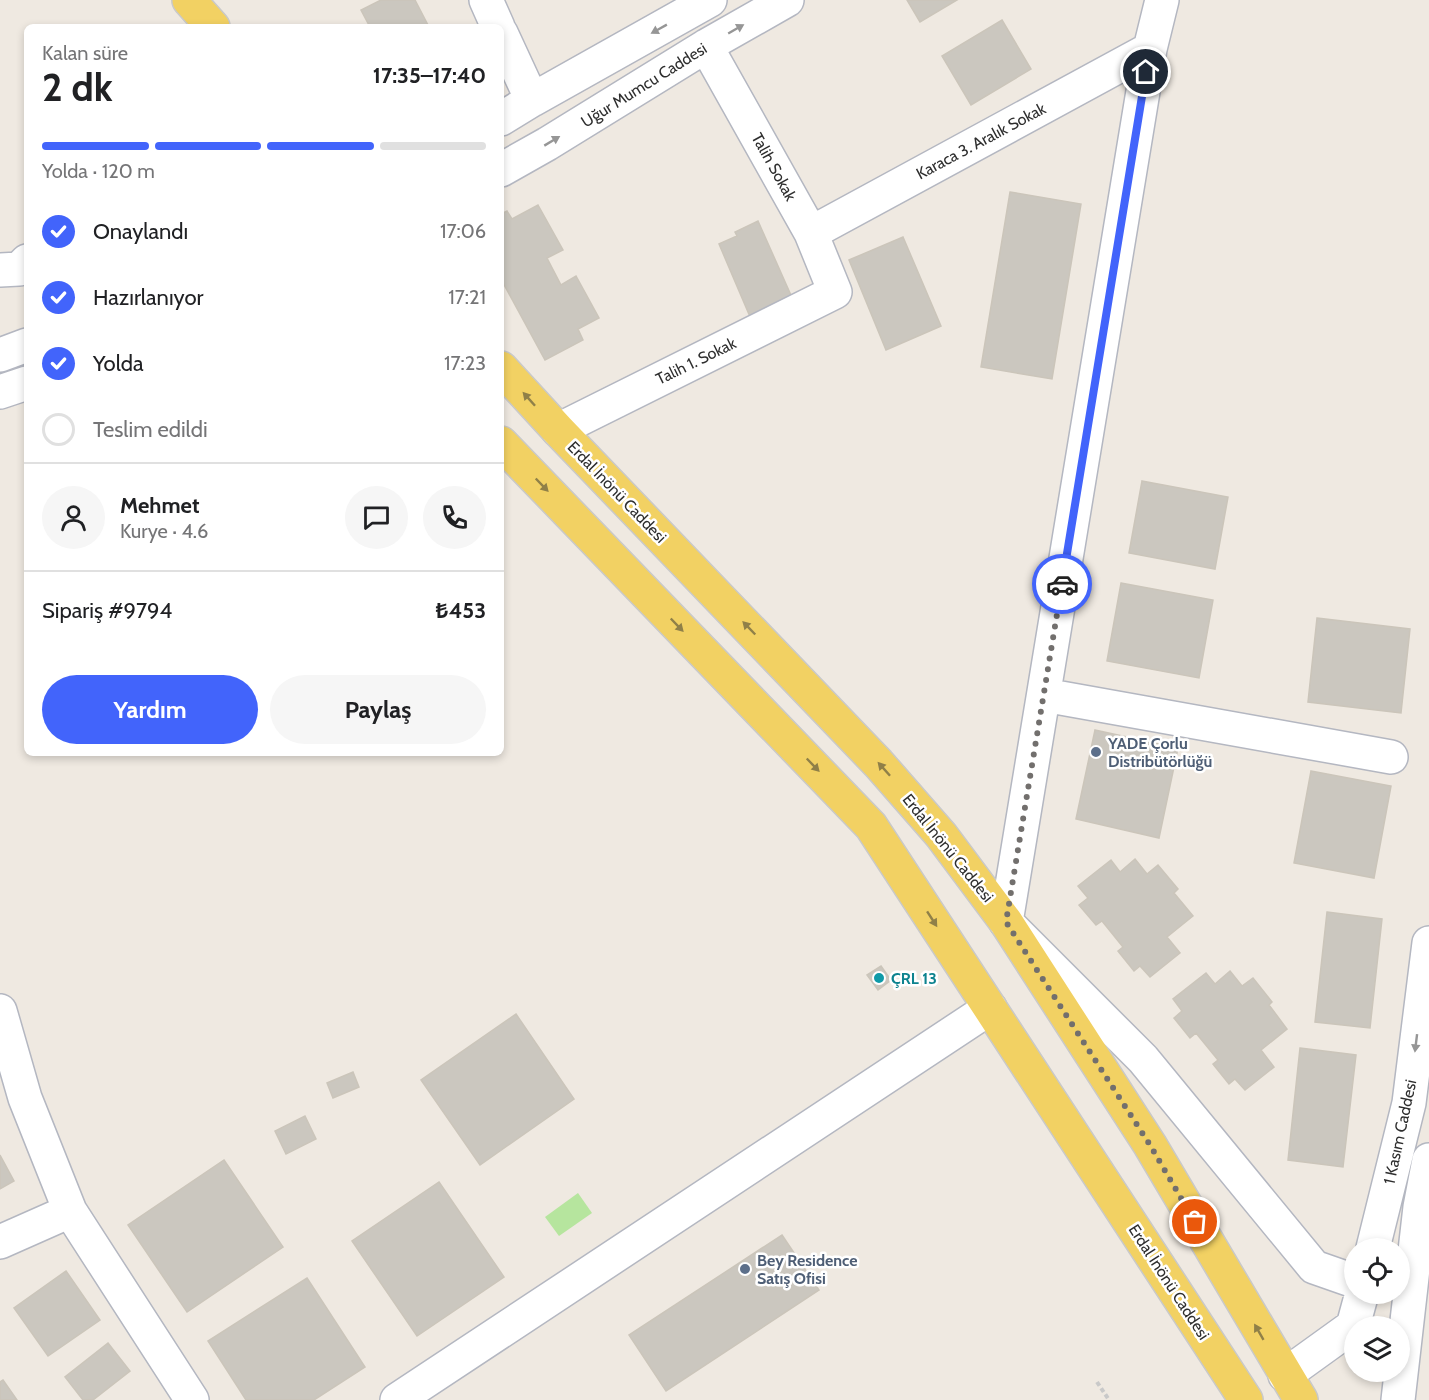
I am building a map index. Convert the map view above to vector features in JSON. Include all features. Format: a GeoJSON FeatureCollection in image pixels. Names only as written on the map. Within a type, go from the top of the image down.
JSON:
{"type":"FeatureCollection","features":[{"type":"Feature","properties":{"kind":"main road"},"geometry":{"type":"LineString","coordinates":[[189,0],[210,24]]}},
{"type":"Feature","properties":{"kind":"main road","name":"Erdal İnönü Caddesi"},"geometry":{"type":"LineString","coordinates":[[504,371],[878,763],[941,835],[1006,922],[1150,1145],[1293,1388]]}},
{"type":"Feature","properties":{"kind":"main road","name":"Erdal İnönü Caddesi"},"geometry":{"type":"LineString","coordinates":[[504,446],[871,826],[1246,1400]]}},
{"type":"Feature","properties":{"kind":"street"},"geometry":{"type":"LineString","coordinates":[[486,0],[497,24]]}},
{"type":"Feature","properties":{"kind":"street"},"geometry":{"type":"LineString","coordinates":[[504,117],[710,0]]}},
{"type":"Feature","properties":{"kind":"street","name":"Uğur Mumcu Caddesi"},"geometry":{"type":"LineString","coordinates":[[504,169],[706,46],[787,0]]}},
{"type":"Feature","properties":{"kind":"street"},"geometry":{"type":"LineString","coordinates":[[1162,0],[1150,50],[1006,922],[1143,1059],[1314,1267],[1344,1278]]}},
{"type":"Feature","properties":{"kind":"street"},"geometry":{"type":"LineString","coordinates":[[504,39],[532,100]]}},
{"type":"Feature","properties":{"kind":"street","name":"Talih Sokak"},"geometry":{"type":"LineString","coordinates":[[706,46],[811,233],[835,292]]}},
{"type":"Feature","properties":{"kind":"street","name":"Karaca 3. Aralık Sokak"},"geometry":{"type":"LineString","coordinates":[[811,233],[1150,50]]}},
{"type":"Feature","properties":{"kind":"street"},"geometry":{"type":"LineString","coordinates":[[0,270],[19,269],[24,264]]}},
{"type":"Feature","properties":{"kind":"street","name":"Talih 1. Sokak"},"geometry":{"type":"LineString","coordinates":[[558,430],[835,292]]}},
{"type":"Feature","properties":{"kind":"street"},"geometry":{"type":"LineString","coordinates":[[0,356],[24,346]]}},
{"type":"Feature","properties":{"kind":"street"},"geometry":{"type":"LineString","coordinates":[[0,392],[24,384]]}},
{"type":"Feature","properties":{"kind":"street"},"geometry":{"type":"LineString","coordinates":[[1044,694],[1391,757]]}},
{"type":"Feature","properties":{"kind":"street","name":"1 Kasım Caddesi"},"geometry":{"type":"LineString","coordinates":[[1376,1238],[1409,1103],[1429,943]]}},
{"type":"Feature","properties":{"kind":"street"},"geometry":{"type":"LineString","coordinates":[[397,1400],[990,1008]]}},
{"type":"Feature","properties":{"kind":"street"},"geometry":{"type":"LineString","coordinates":[[0,1011],[12,1103],[70,1211],[192,1400]]}},
{"type":"Feature","properties":{"kind":"street"},"geometry":{"type":"LineString","coordinates":[[1389,1186],[1428,1171]]}},
{"type":"Feature","properties":{"kind":"street"},"geometry":{"type":"LineString","coordinates":[[1398,1400],[1420,1208],[1428,1171]]}},
{"type":"Feature","properties":{"kind":"street"},"geometry":{"type":"LineString","coordinates":[[0,1242],[70,1211]]}},
{"type":"Feature","properties":{"kind":"street"},"geometry":{"type":"LineString","coordinates":[[1293,1388],[1353,1326],[1359,1304]]}},
{"type":"Feature","properties":{"kind":"path"},"geometry":{"type":"LineString","coordinates":[[1097,1382],[1109,1400]]}},
{"type":"Feature","properties":{"kind":"green space"},"geometry":{"type":"Polygon","coordinates":[[[578,1193],[592,1213],[559,1236],[545,1217],[578,1193]]]}},
{"type":"Feature","properties":{"kind":"building"},"geometry":{"type":"Polygon","coordinates":[[[381,0],[415,0],[427,24],[368,24],[361,10],[381,0]]]}},
{"type":"Feature","properties":{"kind":"building"},"geometry":{"type":"Polygon","coordinates":[[[907,0],[957,0],[920,22],[907,0]]]}},
{"type":"Feature","properties":{"kind":"building"},"geometry":{"type":"Polygon","coordinates":[[[1002,20],[1031,69],[971,105],[942,56],[1002,20]]]}},
{"type":"Feature","properties":{"kind":"building"},"geometry":{"type":"Polygon","coordinates":[[[1010,192],[1081,204],[1052,379],[981,367],[1010,192]]]}},
{"type":"Feature","properties":{"kind":"building"},"geometry":{"type":"Polygon","coordinates":[[[538,205],[563,250],[547,258],[561,285],[576,276],[599,318],[578,329],[583,340],[545,360],[504,285],[504,212],[507,211],[512,219],[538,205]]]}},
{"type":"Feature","properties":{"kind":"building"},"geometry":{"type":"Polygon","coordinates":[[[758,221],[794,302],[751,319],[719,244],[737,236],[735,232],[758,221]]]}},
{"type":"Feature","properties":{"kind":"building"},"geometry":{"type":"Polygon","coordinates":[[[903,237],[941,326],[886,350],[849,260],[903,237]]]}},
{"type":"Feature","properties":{"kind":"building"},"geometry":{"type":"Polygon","coordinates":[[[1142,481],[1228,497],[1215,569],[1129,553],[1142,481]]]}},
{"type":"Feature","properties":{"kind":"building"},"geometry":{"type":"Polygon","coordinates":[[[1121,583],[1213,600],[1199,678],[1107,661],[1121,583]]]}},
{"type":"Feature","properties":{"kind":"building"},"geometry":{"type":"Polygon","coordinates":[[[1317,618],[1410,629],[1401,713],[1308,702],[1317,618]]]}},
{"type":"Feature","properties":{"kind":"building"},"geometry":{"type":"Polygon","coordinates":[[[1095,730],[1178,748],[1159,838],[1076,819],[1095,730]]]}},
{"type":"Feature","properties":{"kind":"building"},"geometry":{"type":"Polygon","coordinates":[[[1311,771],[1391,786],[1374,878],[1294,863],[1311,771]]]}},
{"type":"Feature","properties":{"kind":"building"},"geometry":{"type":"Polygon","coordinates":[[[1135,859],[1147,874],[1158,865],[1178,889],[1174,893],[1193,916],[1167,937],[1180,953],[1150,977],[1140,966],[1134,971],[1118,951],[1123,947],[1102,921],[1096,925],[1079,905],[1088,898],[1078,886],[1111,860],[1120,872],[1135,859]]]}},
{"type":"Feature","properties":{"kind":"building"},"geometry":{"type":"Polygon","coordinates":[[[1327,912],[1382,919],[1370,1028],[1315,1022],[1327,912]]]}},
{"type":"Feature","properties":{"kind":"building","name":"ÇRL 13"},"geometry":{"type":"Polygon","coordinates":[[[881,966],[891,980],[878,990],[867,975],[881,966]]]}},
{"type":"Feature","properties":{"kind":"building"},"geometry":{"type":"Polygon","coordinates":[[[1230,971],[1242,986],[1253,978],[1272,1002],[1269,1005],[1287,1029],[1261,1050],[1274,1067],[1245,1090],[1235,1079],[1229,1084],[1213,1064],[1218,1060],[1196,1033],[1190,1038],[1174,1018],[1182,1011],[1173,999],[1206,973],[1215,984],[1230,971]]]}},
{"type":"Feature","properties":{"kind":"building"},"geometry":{"type":"Polygon","coordinates":[[[516,1014],[574,1099],[480,1165],[421,1080],[516,1014]]]}},
{"type":"Feature","properties":{"kind":"building"},"geometry":{"type":"Polygon","coordinates":[[[1300,1048],[1356,1055],[1343,1167],[1288,1160],[1300,1048]]]}},
{"type":"Feature","properties":{"kind":"building"},"geometry":{"type":"Polygon","coordinates":[[[353,1072],[359,1087],[333,1098],[327,1083],[353,1072]]]}},
{"type":"Feature","properties":{"kind":"building"},"geometry":{"type":"Polygon","coordinates":[[[305,1116],[316,1139],[286,1154],[275,1131],[305,1116]]]}},
{"type":"Feature","properties":{"kind":"building"},"geometry":{"type":"Polygon","coordinates":[[[0,1155],[14,1181],[0,1189],[0,1155]]]}},
{"type":"Feature","properties":{"kind":"building"},"geometry":{"type":"Polygon","coordinates":[[[224,1160],[283,1247],[187,1312],[128,1225],[224,1160]]]}},
{"type":"Feature","properties":{"kind":"building"},"geometry":{"type":"Polygon","coordinates":[[[439,1182],[504,1277],[417,1336],[352,1241],[439,1182]]]}},
{"type":"Feature","properties":{"kind":"building"},"geometry":{"type":"Polygon","coordinates":[[[782,1235],[819,1290],[666,1391],[629,1335],[782,1235]]]}},
{"type":"Feature","properties":{"kind":"building"},"geometry":{"type":"Polygon","coordinates":[[[66,1271],[100,1320],[48,1356],[14,1308],[66,1271]]]}},
{"type":"Feature","properties":{"kind":"building"},"geometry":{"type":"Polygon","coordinates":[[[307,1278],[365,1367],[314,1400],[246,1400],[208,1341],[307,1278]]]}},
{"type":"Feature","properties":{"kind":"building"},"geometry":{"type":"Polygon","coordinates":[[[108,1343],[130,1371],[93,1400],[83,1400],[65,1377],[108,1343]]]}},
{"type":"Feature","properties":{"kind":"building"},"geometry":{"type":"Polygon","coordinates":[[[3,1380],[17,1400],[0,1400],[0,1382],[3,1380]]]}},
{"type":"Feature","properties":{"kind":"way so far"},"geometry":{"type":"LineString","coordinates":[[1062,584],[1006,922],[1150,1145],[1195,1222]]}},
{"type":"Feature","properties":{"kind":"place","name":"YADE Çorlu Distribütörlüğü"},"geometry":{"type":"Point","coordinates":[1096,752]}},
{"type":"Feature","properties":{"kind":"place","name":"ÇRL 13"},"geometry":{"type":"Point","coordinates":[879,978]}},
{"type":"Feature","properties":{"kind":"place","name":"Bey Residence Satış Ofisi"},"geometry":{"type":"Point","coordinates":[745,1269]}},
{"type":"Feature","properties":{"kind":"route"},"geometry":{"type":"LineString","coordinates":[[1062,584],[1146,72]]}}]}
